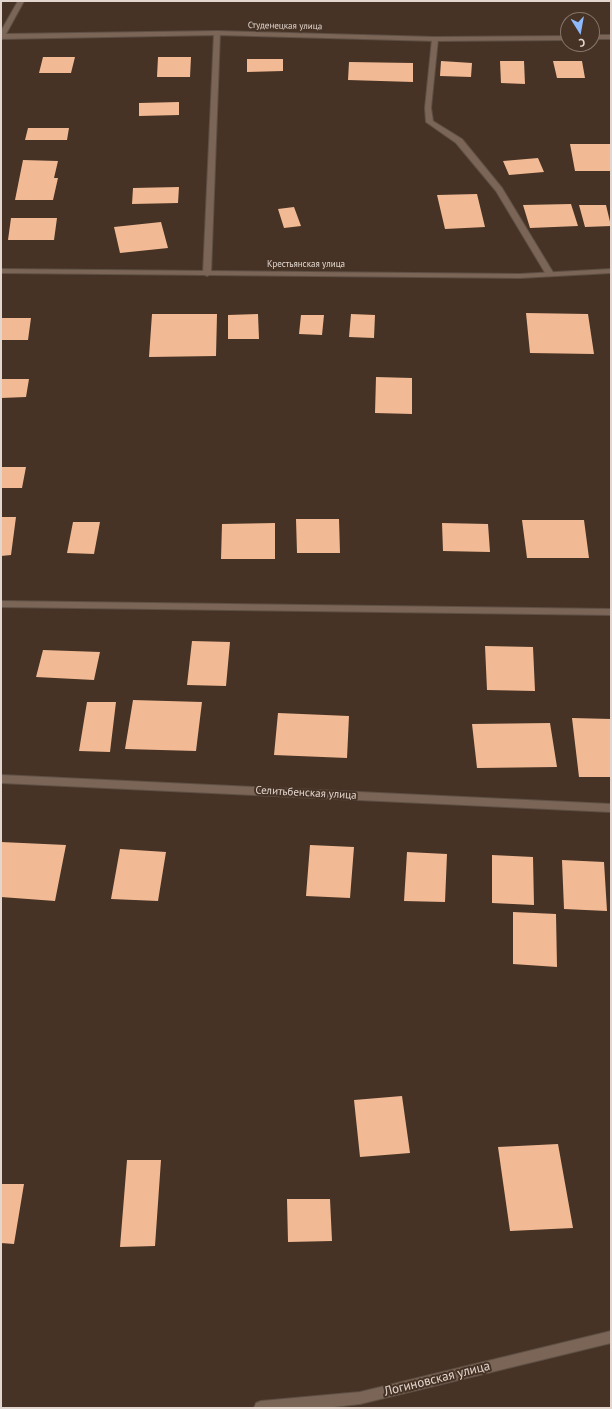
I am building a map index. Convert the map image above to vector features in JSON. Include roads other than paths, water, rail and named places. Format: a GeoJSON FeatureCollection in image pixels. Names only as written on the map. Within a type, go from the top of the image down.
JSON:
{"type":"FeatureCollection","features":[{"type":"Feature","properties":{"kind":"street"},"geometry":{"type":"LineString","coordinates":[[1,36],[21,1]]}},
{"type":"Feature","properties":{"kind":"street"},"geometry":{"type":"LineString","coordinates":[[207,274],[217,33]]}},
{"type":"Feature","properties":{"kind":"street","name":"Студенецкая улица"},"geometry":{"type":"LineString","coordinates":[[1,36],[217,33],[435,39],[560,38]]}},
{"type":"Feature","properties":{"kind":"street"},"geometry":{"type":"LineString","coordinates":[[600,37],[611,37]]}},
{"type":"Feature","properties":{"kind":"street"},"geometry":{"type":"LineString","coordinates":[[435,39],[428,108],[430,122],[459,141],[499,190],[550,274]]}},
{"type":"Feature","properties":{"kind":"street","name":"Крестьянская улица"},"geometry":{"type":"LineString","coordinates":[[1,271],[520,276],[611,271]]}},
{"type":"Feature","properties":{"kind":"street"},"geometry":{"type":"LineString","coordinates":[[1,604],[611,612]]}},
{"type":"Feature","properties":{"kind":"street","name":"Селитьбенская улица"},"geometry":{"type":"LineString","coordinates":[[1,779],[611,808]]}},
{"type":"Feature","properties":{"kind":"street","name":"Логиновская улица"},"geometry":{"type":"LineString","coordinates":[[261,1408],[360,1398],[611,1337]]}}]}
